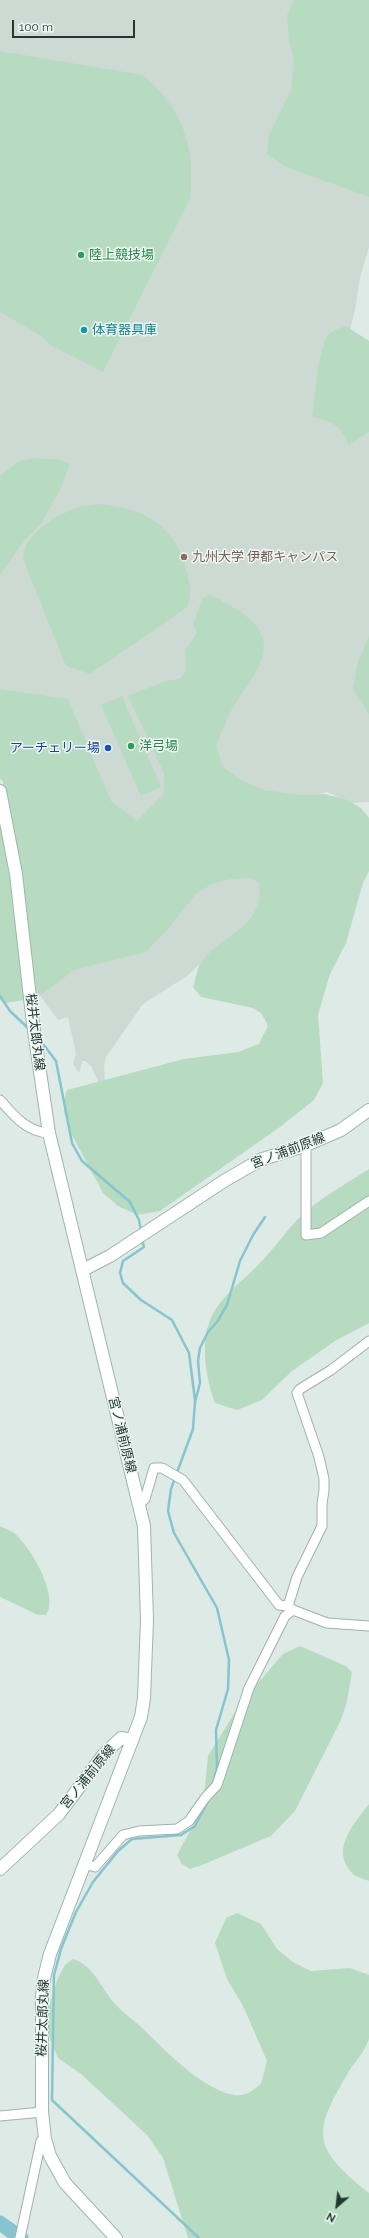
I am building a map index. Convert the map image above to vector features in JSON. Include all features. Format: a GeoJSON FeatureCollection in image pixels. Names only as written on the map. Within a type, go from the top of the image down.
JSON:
{"type":"FeatureCollection","features":[{"type":"Feature","properties":{"kind":"main road","name":"桜井太郎丸線"},"geometry":{"type":"LineString","coordinates":[[0,791],[16,874],[33,1024],[49,1133],[83,1270]]}},
{"type":"Feature","properties":{"kind":"main road","name":"宮ノ浦前原線"},"geometry":{"type":"LineString","coordinates":[[0,1869],[59,1814],[104,1754],[121,1738],[132,1740],[141,1717],[144,1698],[147,1620],[144,1526],[113,1403],[83,1270],[92,1267],[224,1181],[260,1160],[306,1145],[341,1130],[369,1110]]}},
{"type":"Feature","properties":{"kind":"main road","name":"桜井太郎丸線"},"geometry":{"type":"LineString","coordinates":[[116,2238],[65,2183],[50,2156],[45,2139],[42,2112],[44,1978],[50,1954],[132,1740]]}},
{"type":"Feature","properties":{"kind":"street"},"geometry":{"type":"LineString","coordinates":[[0,1100],[26,1126],[38,1132],[49,1133]]}},
{"type":"Feature","properties":{"kind":"street"},"geometry":{"type":"LineString","coordinates":[[306,1145],[306,1236],[321,1233],[369,1200]]}},
{"type":"Feature","properties":{"kind":"street"},"geometry":{"type":"LineString","coordinates":[[85,1864],[95,1866],[123,1835],[139,1831],[177,1829],[189,1821],[205,1798],[217,1785],[249,1688],[290,1608],[297,1578],[322,1526],[324,1479],[319,1457],[297,1393],[300,1389],[331,1370],[369,1341]]}},
{"type":"Feature","properties":{"kind":"street"},"geometry":{"type":"LineString","coordinates":[[139,1504],[145,1499],[154,1468],[162,1468],[183,1480],[279,1605],[327,1623],[369,1626]]}},
{"type":"Feature","properties":{"kind":"street"},"geometry":{"type":"LineString","coordinates":[[0,2116],[42,2112]]}},
{"type":"Feature","properties":{"kind":"street"},"geometry":{"type":"LineString","coordinates":[[20,2238],[41,2141],[45,2139]]}},
{"type":"Feature","properties":{"kind":"shaded area","name":"九州大学 伊都キャンパス"},"geometry":{"type":"Polygon","coordinates":[[[0,0],[369,0],[369,247],[360,277],[355,310],[346,345],[369,346],[369,802],[352,803],[327,792],[285,802],[307,867],[216,957],[201,963],[187,976],[143,1004],[106,1057],[104,1065],[105,1081],[101,1088],[91,1066],[85,1061],[82,1061],[79,1073],[73,1064],[76,1054],[68,1017],[58,1020],[36,990],[0,763],[0,0]]]}},
{"type":"Feature","properties":{"kind":"green space"},"geometry":{"type":"Polygon","coordinates":[[[294,0],[369,0],[369,197],[286,167],[267,154],[269,135],[291,90],[294,60],[289,40],[287,15],[294,0]]]}},
{"type":"Feature","properties":{"kind":"green space","name":"陸上競技場"},"geometry":{"type":"Polygon","coordinates":[[[0,51],[143,75],[168,101],[184,130],[191,162],[190,199],[103,372],[52,346],[38,334],[0,312],[0,51]]]}},
{"type":"Feature","properties":{"kind":"green space"},"geometry":{"type":"Polygon","coordinates":[[[346,326],[369,341],[369,432],[349,445],[339,428],[331,423],[312,417],[320,358],[323,347],[331,332],[346,326]]]}},
{"type":"Feature","properties":{"kind":"green space"},"geometry":{"type":"Polygon","coordinates":[[[36,458],[61,460],[70,464],[60,490],[41,524],[24,541],[0,575],[0,476],[19,461],[36,458]]]}},
{"type":"Feature","properties":{"kind":"green space"},"geometry":{"type":"Polygon","coordinates":[[[99,504],[115,506],[144,515],[156,522],[166,531],[175,542],[182,556],[189,581],[190,599],[186,608],[90,674],[66,666],[23,559],[25,546],[37,531],[54,518],[77,507],[99,504]]]}},
{"type":"Feature","properties":{"kind":"green space"},"geometry":{"type":"Polygon","coordinates":[[[209,594],[247,617],[256,626],[262,636],[264,647],[261,661],[253,677],[230,712],[218,740],[217,747],[222,766],[241,780],[264,790],[301,795],[324,794],[345,799],[361,808],[369,818],[369,871],[363,883],[346,943],[330,974],[318,1015],[323,1083],[314,1100],[280,1127],[160,1211],[137,1215],[118,1206],[103,1193],[72,1135],[64,1112],[64,1100],[67,1090],[184,1059],[238,1052],[259,1044],[268,1026],[262,1014],[253,1008],[201,997],[193,987],[202,961],[211,951],[241,928],[256,909],[259,898],[259,883],[250,878],[231,879],[212,884],[196,894],[167,930],[146,952],[74,970],[37,998],[5,1003],[0,1000],[0,796],[3,792],[3,781],[0,779],[0,689],[68,699],[111,801],[137,821],[164,793],[164,773],[128,696],[163,682],[181,678],[186,671],[185,650],[197,633],[193,625],[202,599],[209,594]]]}},
{"type":"Feature","properties":{"kind":"green space"},"geometry":{"type":"Polygon","coordinates":[[[369,636],[369,715],[353,688],[357,665],[369,636]]]}},
{"type":"Feature","properties":{"kind":"green space","name":"洋弓場"},"geometry":{"type":"Polygon","coordinates":[[[122,696],[161,787],[141,796],[101,705],[122,696]]]}},
{"type":"Feature","properties":{"kind":"green space"},"geometry":{"type":"Polygon","coordinates":[[[369,1169],[369,1323],[335,1341],[292,1371],[262,1400],[237,1410],[215,1403],[207,1375],[205,1344],[208,1326],[217,1308],[230,1292],[264,1259],[292,1225],[305,1212],[369,1169]]]}},
{"type":"Feature","properties":{"kind":"green space"},"geometry":{"type":"Polygon","coordinates":[[[0,1526],[12,1532],[21,1539],[35,1560],[46,1584],[49,1596],[49,1607],[46,1615],[38,1615],[0,1597],[0,1526]]]}},
{"type":"Feature","properties":{"kind":"green space"},"geometry":{"type":"Polygon","coordinates":[[[300,1646],[346,1666],[352,1672],[347,1701],[341,1720],[295,1811],[271,1836],[190,1869],[182,1864],[177,1855],[194,1824],[205,1787],[208,1756],[240,1704],[283,1654],[300,1646]]]}},
{"type":"Feature","properties":{"kind":"green space"},"geometry":{"type":"Polygon","coordinates":[[[369,1804],[369,1881],[353,1874],[346,1864],[343,1855],[344,1846],[351,1828],[369,1804]]]}},
{"type":"Feature","properties":{"kind":"green space"},"geometry":{"type":"Polygon","coordinates":[[[237,1913],[261,1924],[277,1949],[293,1962],[311,1971],[350,1968],[369,1975],[368,2043],[351,2068],[330,2107],[324,2122],[323,2136],[327,2149],[335,2162],[369,2193],[369,2238],[188,2238],[163,2158],[147,2135],[81,2074],[58,2058],[48,2034],[48,2009],[58,1978],[65,1965],[73,1959],[81,1962],[92,1972],[118,2008],[139,2025],[170,2055],[208,2085],[234,2095],[242,2095],[252,2091],[261,2084],[267,2061],[243,2006],[227,1979],[215,1943],[226,1918],[237,1913]]]}},
{"type":"Feature","properties":{"kind":"waterway"},"geometry":{"type":"LineString","coordinates":[[0,996],[10,1011],[29,1029]]}},
{"type":"Feature","properties":{"kind":"waterway"},"geometry":{"type":"LineString","coordinates":[[40,1040],[56,1061],[72,1143],[82,1161],[130,1202],[139,1220],[141,1231]]}},
{"type":"Feature","properties":{"kind":"waterway"},"geometry":{"type":"LineString","coordinates":[[212,1786],[217,1769],[216,1730],[228,1689],[229,1660],[217,1608],[174,1533],[168,1511],[171,1489],[193,1429],[195,1402],[200,1383],[198,1361],[200,1348],[208,1332],[217,1322],[227,1305],[240,1261],[253,1235],[265,1217]]}},
{"type":"Feature","properties":{"kind":"waterway"},"geometry":{"type":"LineString","coordinates":[[142,1239],[144,1247],[123,1261],[120,1273],[123,1283],[141,1300],[172,1320],[189,1353],[195,1400]]}},
{"type":"Feature","properties":{"kind":"waterway"},"geometry":{"type":"LineString","coordinates":[[199,2238],[52,2100],[54,1975],[61,1949],[76,1912],[93,1882],[118,1851],[132,1839],[181,1835],[195,1826],[207,1803]]}},
{"type":"Feature","properties":{"kind":"waterway"},"geometry":{"type":"LineString","coordinates":[[0,2223],[21,2238]]}},
{"type":"Feature","properties":{"kind":"place","name":"陸上競技場"},"geometry":{"type":"Point","coordinates":[81,255]}},
{"type":"Feature","properties":{"kind":"place","name":"体育器具庫"},"geometry":{"type":"Point","coordinates":[84,330]}},
{"type":"Feature","properties":{"kind":"place","name":"九州大学 伊都キャンパス"},"geometry":{"type":"Point","coordinates":[184,557]}},
{"type":"Feature","properties":{"kind":"place","name":"洋弓場"},"geometry":{"type":"Point","coordinates":[131,746]}},
{"type":"Feature","properties":{"kind":"place","name":"アーチェリー場"},"geometry":{"type":"Point","coordinates":[108,748]}}]}
